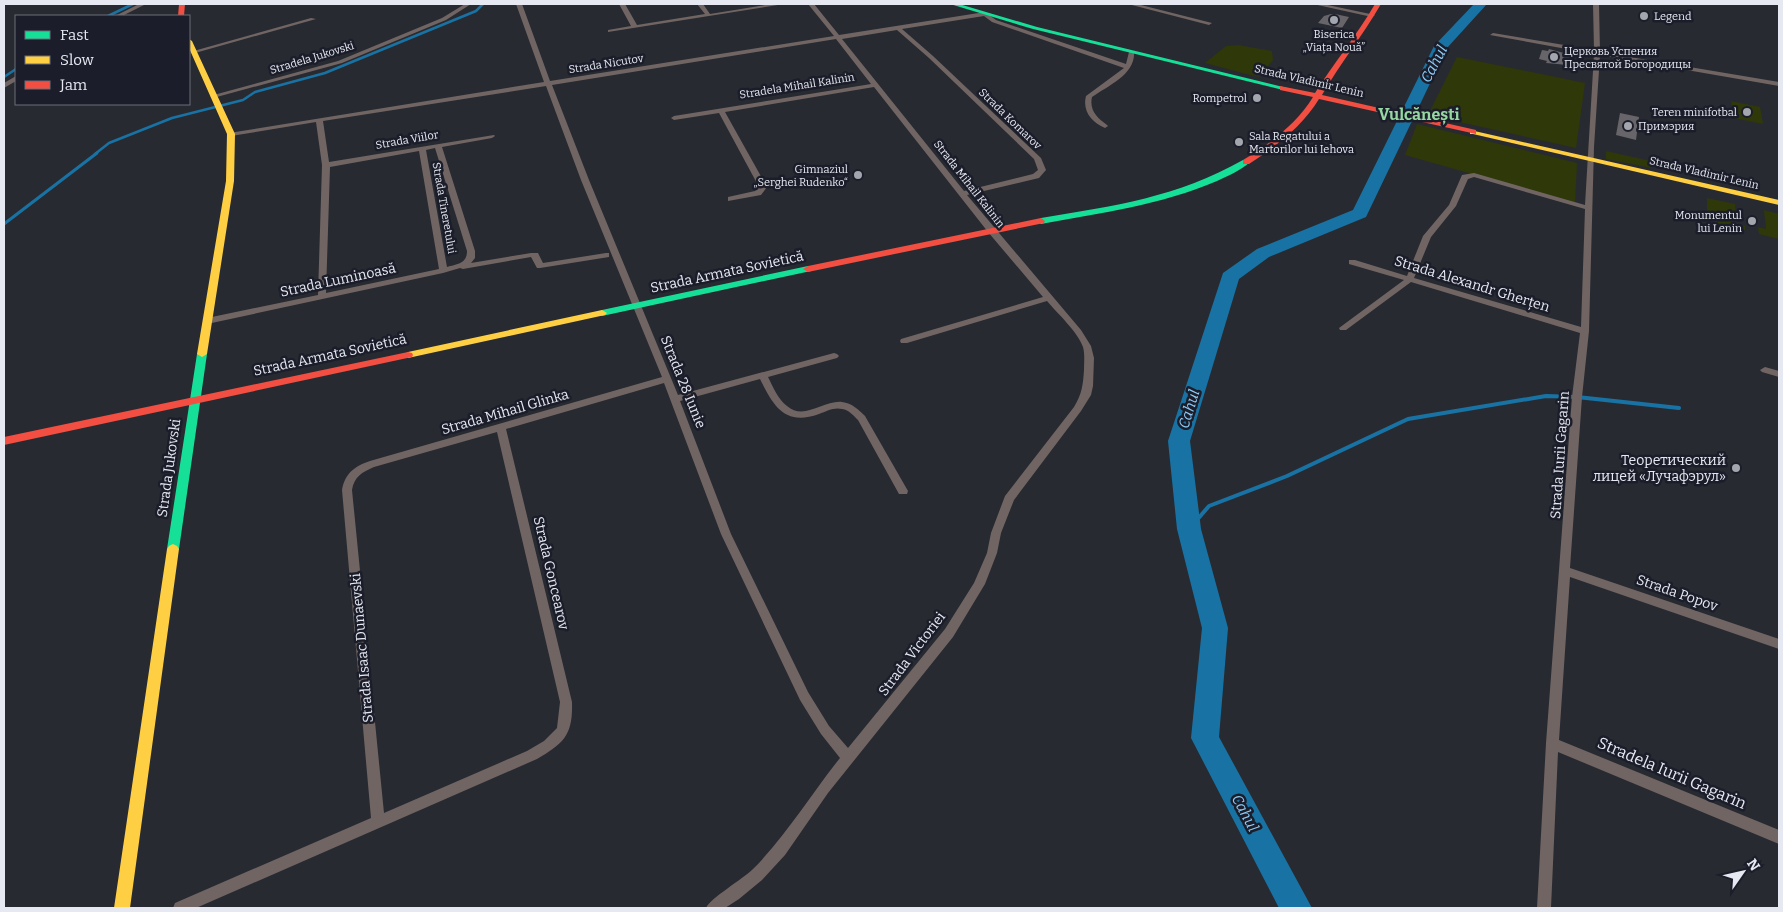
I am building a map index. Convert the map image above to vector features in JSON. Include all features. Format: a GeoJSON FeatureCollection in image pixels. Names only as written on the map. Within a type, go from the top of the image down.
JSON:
{"type":"FeatureCollection","features":[{"type":"Feature","properties":{"kind":"main road","name":"Strada Vladimir Lenin"},"geometry":{"type":"LineString","coordinates":[[953,4],[1132,52],[1438,125],[1779,203]]}},
{"type":"Feature","properties":{"kind":"main road","name":"Strada Armata Sovietică"},"geometry":{"type":"LineString","coordinates":[[4,441],[991,230],[1134,204],[1201,186],[1279,140],[1310,108],[1335,67],[1378,4]]}},
{"type":"Feature","properties":{"kind":"main road","name":"Strada Jukovski"},"geometry":{"type":"LineString","coordinates":[[122,908],[194,400],[230,182],[232,149],[230,134],[190,44]]}},
{"type":"Feature","properties":{"kind":"street"},"geometry":{"type":"LineString","coordinates":[[120,15],[143,4]]}},
{"type":"Feature","properties":{"kind":"street","name":"Stradela Jukovski"},"geometry":{"type":"LineString","coordinates":[[216,104],[340,62],[444,19],[468,4]]}},
{"type":"Feature","properties":{"kind":"street","name":"Strada 28 Iunie"},"geometry":{"type":"LineString","coordinates":[[519,4],[548,84],[668,379],[726,534],[804,696],[825,730],[848,757]]}},
{"type":"Feature","properties":{"kind":"street"},"geometry":{"type":"LineString","coordinates":[[622,4],[635,27]]}},
{"type":"Feature","properties":{"kind":"street"},"geometry":{"type":"LineString","coordinates":[[700,4],[708,15]]}},
{"type":"Feature","properties":{"kind":"street"},"geometry":{"type":"LineString","coordinates":[[610,31],[781,4]]}},
{"type":"Feature","properties":{"kind":"street","name":"Strada Mihail Kalinin"},"geometry":{"type":"LineString","coordinates":[[812,4],[991,230],[1066,317],[1086,346],[1089,358],[1088,386]]}},
{"type":"Feature","properties":{"kind":"street"},"geometry":{"type":"LineString","coordinates":[[1131,4],[1209,23]]}},
{"type":"Feature","properties":{"kind":"street"},"geometry":{"type":"LineString","coordinates":[[1316,4],[1372,15]]}},
{"type":"Feature","properties":{"kind":"street","name":"Strada Iurii Gagarin"},"geometry":{"type":"LineString","coordinates":[[1544,908],[1552,742],[1566,571],[1577,397],[1584,332],[1590,160],[1597,51],[1596,4]]}},
{"type":"Feature","properties":{"kind":"street"},"geometry":{"type":"LineString","coordinates":[[985,14],[994,22],[1128,67]]}},
{"type":"Feature","properties":{"kind":"street","name":"Strada Nicutov"},"geometry":{"type":"LineString","coordinates":[[230,134],[985,14]]}},
{"type":"Feature","properties":{"kind":"street"},"geometry":{"type":"LineString","coordinates":[[193,52],[313,19]]}},
{"type":"Feature","properties":{"kind":"street","name":"Strada Komarov"},"geometry":{"type":"LineString","coordinates":[[898,28],[1037,158],[1042,167],[1040,173],[1032,177],[962,194]]}},
{"type":"Feature","properties":{"kind":"street"},"geometry":{"type":"LineString","coordinates":[[1493,34],[1779,84]]}},
{"type":"Feature","properties":{"kind":"street"},"geometry":{"type":"LineString","coordinates":[[1105,126],[1090,114],[1087,101],[1089,96],[1118,78],[1128,67],[1132,52]]}},
{"type":"Feature","properties":{"kind":"street"},"geometry":{"type":"LineString","coordinates":[[4,86],[15,80]]}},
{"type":"Feature","properties":{"kind":"street","name":"Stradela Mihail Kalinin"},"geometry":{"type":"LineString","coordinates":[[674,118],[876,85]]}},
{"type":"Feature","properties":{"kind":"street"},"geometry":{"type":"LineString","coordinates":[[721,110],[763,187],[758,193],[731,200]]}},
{"type":"Feature","properties":{"kind":"street"},"geometry":{"type":"LineString","coordinates":[[319,120],[326,165],[322,297]]}},
{"type":"Feature","properties":{"kind":"street","name":"Strada Viilor"},"geometry":{"type":"LineString","coordinates":[[326,165],[492,136]]}},
{"type":"Feature","properties":{"kind":"street","name":"Strada Tineretului"},"geometry":{"type":"LineString","coordinates":[[438,146],[471,251],[471,258]]}},
{"type":"Feature","properties":{"kind":"street","name":"Strada Tineretului"},"geometry":{"type":"LineString","coordinates":[[422,149],[444,271]]}},
{"type":"Feature","properties":{"kind":"street"},"geometry":{"type":"LineString","coordinates":[[1343,328],[1408,280],[1427,236],[1452,206],[1465,177],[1474,175],[1588,208]]}},
{"type":"Feature","properties":{"kind":"street"},"geometry":{"type":"LineString","coordinates":[[457,268],[530,254],[535,255],[540,266],[606,255]]}},
{"type":"Feature","properties":{"kind":"street","name":"Strada Luminoasă"},"geometry":{"type":"LineString","coordinates":[[207,321],[457,268],[466,264],[471,258]]}},
{"type":"Feature","properties":{"kind":"street","name":"Strada Alexandr Gherțen"},"geometry":{"type":"LineString","coordinates":[[1352,262],[1584,332]]}},
{"type":"Feature","properties":{"kind":"street"},"geometry":{"type":"LineString","coordinates":[[904,341],[1048,298]]}},
{"type":"Feature","properties":{"kind":"street"},"geometry":{"type":"LineString","coordinates":[[675,399],[834,356]]}},
{"type":"Feature","properties":{"kind":"street"},"geometry":{"type":"LineString","coordinates":[[1765,370],[1779,374]]}},
{"type":"Feature","properties":{"kind":"street"},"geometry":{"type":"LineString","coordinates":[[763,376],[773,395],[786,411],[795,414],[805,414],[832,406],[846,405],[855,410],[862,418],[903,491]]}},
{"type":"Feature","properties":{"kind":"street","name":"Strada Mihail Glinka"},"geometry":{"type":"LineString","coordinates":[[351,474],[366,466],[668,379]]}},
{"type":"Feature","properties":{"kind":"street","name":"Strada Victoriei"},"geometry":{"type":"LineString","coordinates":[[713,908],[757,875],[780,850],[848,757],[949,633],[979,584],[992,553],[996,533],[1008,499],[1078,409],[1088,386]]}},
{"type":"Feature","properties":{"kind":"street","name":"Strada Goncearov"},"geometry":{"type":"LineString","coordinates":[[378,823],[532,755],[560,738],[565,726],[567,717],[566,702],[500,428]]}},
{"type":"Feature","properties":{"kind":"street","name":"Strada Isaac Dunaevski"},"geometry":{"type":"LineString","coordinates":[[351,474],[347,481],[347,490],[378,823]]}},
{"type":"Feature","properties":{"kind":"street","name":"Strada Popov"},"geometry":{"type":"LineString","coordinates":[[1566,571],[1779,644]]}},
{"type":"Feature","properties":{"kind":"street","name":"Stradela Iurii Gagarin"},"geometry":{"type":"LineString","coordinates":[[1552,742],[1779,837]]}},
{"type":"Feature","properties":{"kind":"street"},"geometry":{"type":"LineString","coordinates":[[180,908],[378,823]]}},
{"type":"Feature","properties":{"kind":"green space"},"geometry":{"type":"Polygon","coordinates":[[[1238,45],[1272,51],[1273,60],[1258,77],[1205,63],[1226,46],[1238,45]]]}},
{"type":"Feature","properties":{"kind":"green space"},"geometry":{"type":"Polygon","coordinates":[[[1457,57],[1585,83],[1576,148],[1428,115],[1457,57]]]}},
{"type":"Feature","properties":{"kind":"green space","name":"Teren minifotbal"},"geometry":{"type":"Polygon","coordinates":[[[1731,101],[1760,107],[1763,124],[1734,118],[1731,101]]]}},
{"type":"Feature","properties":{"kind":"green space"},"geometry":{"type":"Polygon","coordinates":[[[1417,124],[1577,163],[1575,203],[1405,155],[1417,124]]]}},
{"type":"Feature","properties":{"kind":"green space"},"geometry":{"type":"Polygon","coordinates":[[[1606,151],[1655,162],[1652,168],[1606,159],[1606,151]]]}},
{"type":"Feature","properties":{"kind":"green space"},"geometry":{"type":"Polygon","coordinates":[[[1707,198],[1735,204],[1736,223],[1745,226],[1745,230],[1713,222],[1707,218],[1707,198]]]}},
{"type":"Feature","properties":{"kind":"green space"},"geometry":{"type":"Polygon","coordinates":[[[1764,210],[1779,214],[1779,239],[1759,234],[1758,227],[1766,229],[1764,210]]]}},
{"type":"Feature","properties":{"kind":"building","name":"Biserica „Viața Nouă”"},"geometry":{"type":"Polygon","coordinates":[[[1331,14],[1349,17],[1342,28],[1318,23],[1324,16],[1331,14]]]}},
{"type":"Feature","properties":{"kind":"building","name":"Церковь Успения Пресвятой Богородицы"},"geometry":{"type":"Polygon","coordinates":[[[1549,49],[1571,55],[1568,65],[1546,63],[1547,61],[1539,59],[1542,50],[1548,51],[1549,49]]]}},
{"type":"Feature","properties":{"kind":"building","name":"Примэрия"},"geometry":{"type":"Polygon","coordinates":[[[1620,113],[1639,117],[1636,140],[1616,135],[1620,113]]]}},
{"type":"Feature","properties":{"kind":"waterway"},"geometry":{"type":"LineString","coordinates":[[110,15],[133,4]]}},
{"type":"Feature","properties":{"kind":"waterway"},"geometry":{"type":"LineString","coordinates":[[95,154],[109,143],[172,118],[243,100],[255,92],[325,73],[476,11],[483,4]]}},
{"type":"Feature","properties":{"kind":"waterway","name":"Cahul"},"geometry":{"type":"LineString","coordinates":[[1296,908],[1205,738],[1215,628],[1189,529],[1179,441],[1230,277],[1263,253],[1360,213],[1441,46],[1481,4]]}},
{"type":"Feature","properties":{"kind":"waterway"},"geometry":{"type":"LineString","coordinates":[[4,77],[15,70]]}},
{"type":"Feature","properties":{"kind":"waterway"},"geometry":{"type":"LineString","coordinates":[[4,224],[97,153]]}},
{"type":"Feature","properties":{"kind":"waterway"},"geometry":{"type":"LineString","coordinates":[[1189,529],[1209,506],[1287,476],[1408,419],[1546,396],[1577,397],[1679,408]]}},
{"type":"Feature","properties":{"kind":"traffic: fast"},"geometry":{"type":"LineString","coordinates":[[953,4],[1035,28],[1283,88]]}},
{"type":"Feature","properties":{"kind":"traffic: fast"},"geometry":{"type":"LineString","coordinates":[[1041,221],[1121,207],[1173,194],[1198,186],[1246,162]]}},
{"type":"Feature","properties":{"kind":"traffic: fast"},"geometry":{"type":"LineString","coordinates":[[602,313],[808,269]]}},
{"type":"Feature","properties":{"kind":"traffic: fast"},"geometry":{"type":"LineString","coordinates":[[173,549],[202,354]]}},
{"type":"Feature","properties":{"kind":"traffic: slow"},"geometry":{"type":"LineString","coordinates":[[190,43],[231,134],[230,181],[202,354]]}},
{"type":"Feature","properties":{"kind":"traffic: slow"},"geometry":{"type":"LineString","coordinates":[[1473,132],[1779,203]]}},
{"type":"Feature","properties":{"kind":"traffic: slow"},"geometry":{"type":"LineString","coordinates":[[408,355],[602,313]]}},
{"type":"Feature","properties":{"kind":"traffic: slow"},"geometry":{"type":"LineString","coordinates":[[122,908],[173,549]]}},
{"type":"Feature","properties":{"kind":"traffic: jam"},"geometry":{"type":"LineString","coordinates":[[181,15],[182,4]]}},
{"type":"Feature","properties":{"kind":"traffic: jam"},"geometry":{"type":"LineString","coordinates":[[1246,162],[1279,140],[1310,108],[1335,67],[1361,33],[1378,4]]}},
{"type":"Feature","properties":{"kind":"traffic: jam"},"geometry":{"type":"LineString","coordinates":[[1283,88],[1473,132]]}},
{"type":"Feature","properties":{"kind":"traffic: jam"},"geometry":{"type":"LineString","coordinates":[[808,269],[1041,221]]}},
{"type":"Feature","properties":{"kind":"traffic: jam"},"geometry":{"type":"LineString","coordinates":[[4,441],[408,355]]}},
{"type":"Feature","properties":{"kind":"place","name":"Legend"},"geometry":{"type":"Point","coordinates":[1644,16]}},
{"type":"Feature","properties":{"kind":"place","name":"Biserica „Viața Nouă”"},"geometry":{"type":"Point","coordinates":[1334,20]}},
{"type":"Feature","properties":{"kind":"place","name":"Церковь Успения Пресвятой Богородицы"},"geometry":{"type":"Point","coordinates":[1554,57]}},
{"type":"Feature","properties":{"kind":"place","name":"Rompetrol"},"geometry":{"type":"Point","coordinates":[1257,98]}},
{"type":"Feature","properties":{"kind":"place","name":"Teren minifotbal"},"geometry":{"type":"Point","coordinates":[1747,112]}},
{"type":"Feature","properties":{"kind":"place","name":"Примэрия"},"geometry":{"type":"Point","coordinates":[1628,126]}},
{"type":"Feature","properties":{"kind":"place","name":"Sala Regatului a Martorilor lui Iehova"},"geometry":{"type":"Point","coordinates":[1239,142]}},
{"type":"Feature","properties":{"kind":"place","name":"Gimnaziul „Serghei Rudenko“"},"geometry":{"type":"Point","coordinates":[858,175]}},
{"type":"Feature","properties":{"kind":"place","name":"Monumentul lui Lenin"},"geometry":{"type":"Point","coordinates":[1752,221]}},
{"type":"Feature","properties":{"kind":"place","name":"Теоретический лицей «Лучафэрул»"},"geometry":{"type":"Point","coordinates":[1736,468]}},
{"type":"Feature","properties":{"kind":"district","name":"Vulcănești"},"geometry":{"type":"Point","coordinates":[1419,114]}}]}
